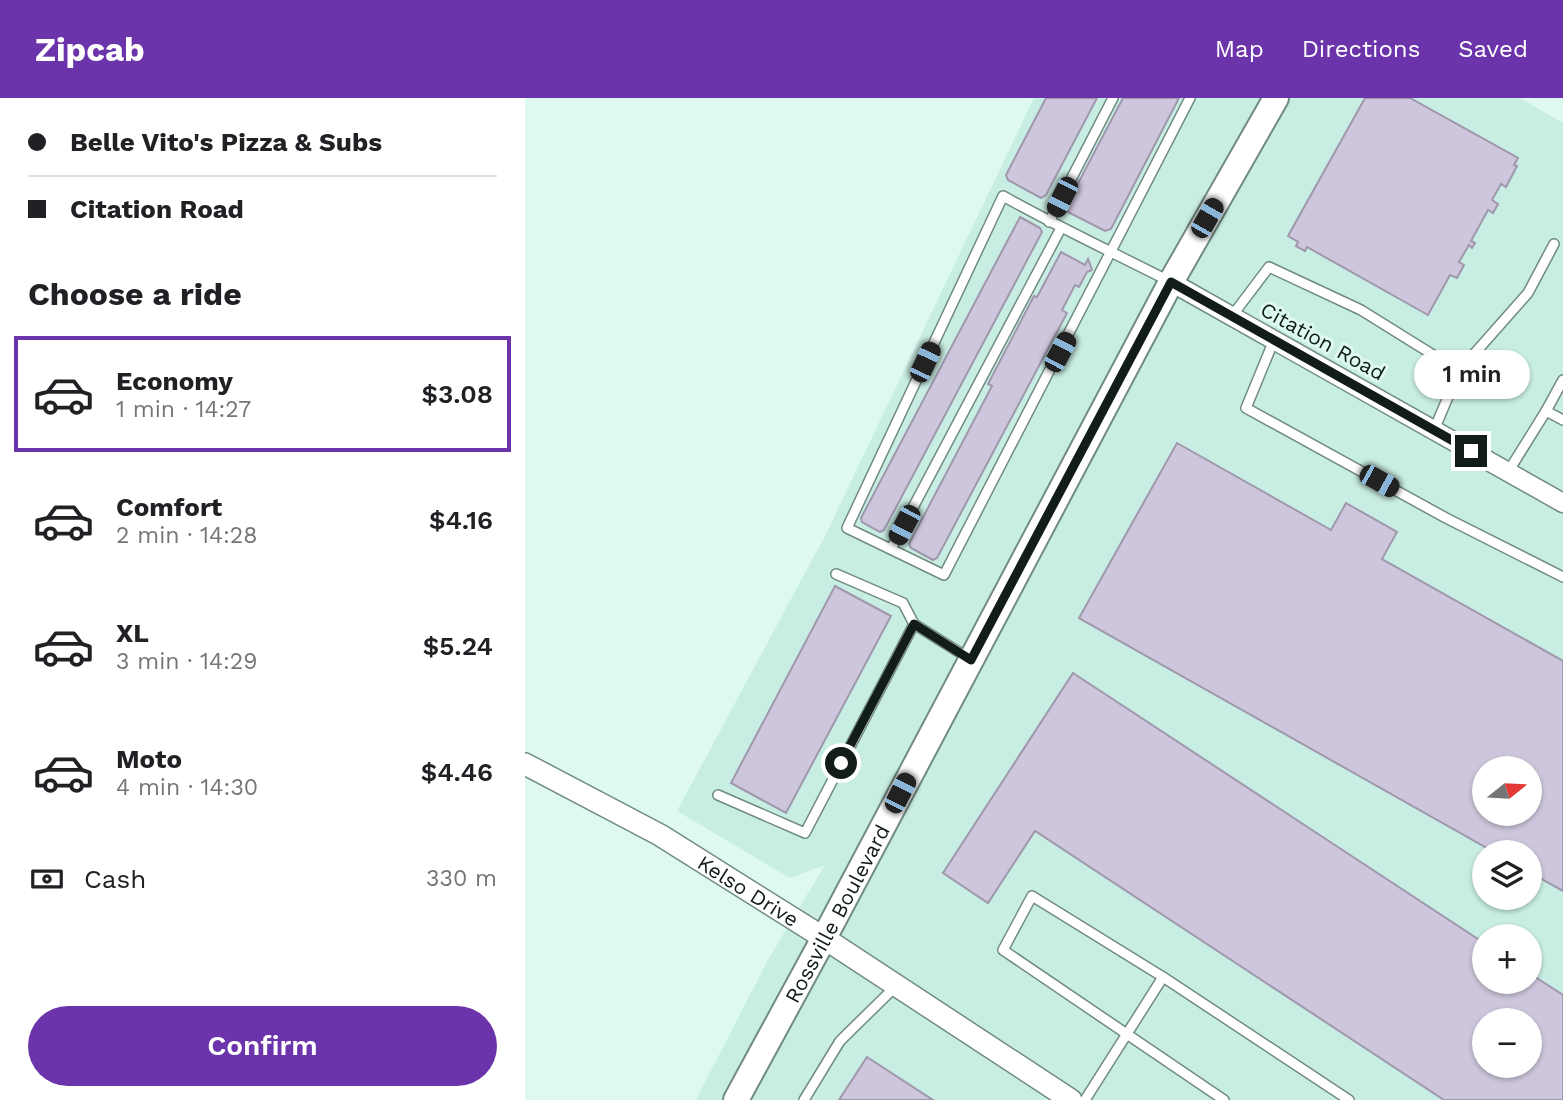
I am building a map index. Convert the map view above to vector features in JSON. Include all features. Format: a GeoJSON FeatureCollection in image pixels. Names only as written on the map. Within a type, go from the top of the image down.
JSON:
{"type":"FeatureCollection","features":[{"type":"Feature","properties":{"kind":"main road","name":"Rossville Boulevard"},"geometry":{"type":"LineString","coordinates":[[736,1100],[1171,282],[1276,98]]}},
{"type":"Feature","properties":{"kind":"street","name":"Citation Road"},"geometry":{"type":"LineString","coordinates":[[1171,282],[1563,503]]}},
{"type":"Feature","properties":{"kind":"street","name":"Kelso Drive"},"geometry":{"type":"LineString","coordinates":[[525,764],[660,835],[824,938],[1071,1100]]}},
{"type":"Feature","properties":{"kind":"lane"},"geometry":{"type":"LineString","coordinates":[[1049,222],[1113,98]]}},
{"type":"Feature","properties":{"kind":"lane"},"geometry":{"type":"LineString","coordinates":[[1171,282],[1111,252],[1049,222],[1003,196],[847,528],[944,575],[1111,252],[1191,98]]}},
{"type":"Feature","properties":{"kind":"lane"},"geometry":{"type":"LineString","coordinates":[[891,549],[1061,228]]}},
{"type":"Feature","properties":{"kind":"lane"},"geometry":{"type":"LineString","coordinates":[[1434,430],[1459,371],[1528,293],[1554,244]]}},
{"type":"Feature","properties":{"kind":"lane"},"geometry":{"type":"LineString","coordinates":[[1233,316],[1269,267],[1361,310],[1459,371]]}},
{"type":"Feature","properties":{"kind":"lane"},"geometry":{"type":"LineString","coordinates":[[1274,340],[1245,408],[1445,518],[1563,577]]}},
{"type":"Feature","properties":{"kind":"lane"},"geometry":{"type":"LineString","coordinates":[[1508,472],[1563,380]]}},
{"type":"Feature","properties":{"kind":"lane"},"geometry":{"type":"LineString","coordinates":[[1546,411],[1563,420]]}},
{"type":"Feature","properties":{"kind":"lane"},"geometry":{"type":"LineString","coordinates":[[836,574],[903,603],[914,624],[971,660]]}},
{"type":"Feature","properties":{"kind":"lane"},"geometry":{"type":"LineString","coordinates":[[718,795],[805,833],[914,624]]}},
{"type":"Feature","properties":{"kind":"lane"},"geometry":{"type":"LineString","coordinates":[[1224,1100],[1003,950],[1032,897],[1163,977],[1349,1100]]}},
{"type":"Feature","properties":{"kind":"lane"},"geometry":{"type":"LineString","coordinates":[[1086,1100],[1163,977]]}},
{"type":"Feature","properties":{"kind":"lane"},"geometry":{"type":"LineString","coordinates":[[804,1100],[840,1041],[896,986]]}},
{"type":"Feature","properties":{"kind":"shaded area"},"geometry":{"type":"Polygon","coordinates":[[[1034,98],[1520,98],[1563,123],[1563,1100],[696,1100],[768,960],[825,865],[790,878],[677,811],[826,534],[1034,98]]]}},
{"type":"Feature","properties":{"kind":"building"},"geometry":{"type":"Polygon","coordinates":[[[1046,98],[1097,98],[1046,195],[1041,198],[1008,180],[1006,175],[1046,98]]]}},
{"type":"Feature","properties":{"kind":"building"},"geometry":{"type":"Polygon","coordinates":[[[1123,98],[1179,98],[1111,229],[1105,231],[1068,212],[1066,206],[1123,98]]]}},
{"type":"Feature","properties":{"kind":"building"},"geometry":{"type":"Polygon","coordinates":[[[1365,98],[1410,98],[1518,158],[1514,165],[1517,166],[1506,187],[1501,184],[1492,200],[1498,204],[1493,213],[1488,210],[1471,241],[1475,243],[1472,248],[1469,245],[1459,262],[1464,265],[1457,278],[1450,275],[1428,315],[1307,247],[1305,251],[1296,246],[1298,242],[1288,236],[1365,98]]]}},
{"type":"Feature","properties":{"kind":"building"},"geometry":{"type":"Polygon","coordinates":[[[1020,217],[1040,228],[1042,232],[884,530],[880,532],[862,522],[861,518],[1020,217]]]}},
{"type":"Feature","properties":{"kind":"building"},"geometry":{"type":"Polygon","coordinates":[[[1061,252],[1085,265],[1088,259],[1092,270],[1087,272],[1079,287],[1075,285],[1062,310],[1067,313],[937,558],[933,560],[911,548],[909,544],[992,386],[988,384],[1034,296],[1037,297],[1061,252]]]}},
{"type":"Feature","properties":{"kind":"building"},"geometry":{"type":"Polygon","coordinates":[[[1177,443],[1331,530],[1346,503],[1397,532],[1382,559],[1563,661],[1563,891],[1542,879],[1542,840],[1473,840],[1079,618],[1177,443]]]}},
{"type":"Feature","properties":{"kind":"building"},"geometry":{"type":"Polygon","coordinates":[[[835,586],[891,616],[786,813],[731,783],[835,586]]]}},
{"type":"Feature","properties":{"kind":"building"},"geometry":{"type":"Polygon","coordinates":[[[1073,673],[1472,935],[1472,994],[1542,994],[1542,981],[1563,995],[1563,1100],[1444,1100],[1035,831],[988,903],[943,873],[1073,673]]]}},
{"type":"Feature","properties":{"kind":"building"},"geometry":{"type":"Polygon","coordinates":[[[867,1057],[933,1100],[839,1100],[867,1057]]]}},
{"type":"Feature","properties":{"kind":"route"},"geometry":{"type":"LineString","coordinates":[[841,763],[914,624],[971,660],[1171,282],[1471,451]]}}]}
